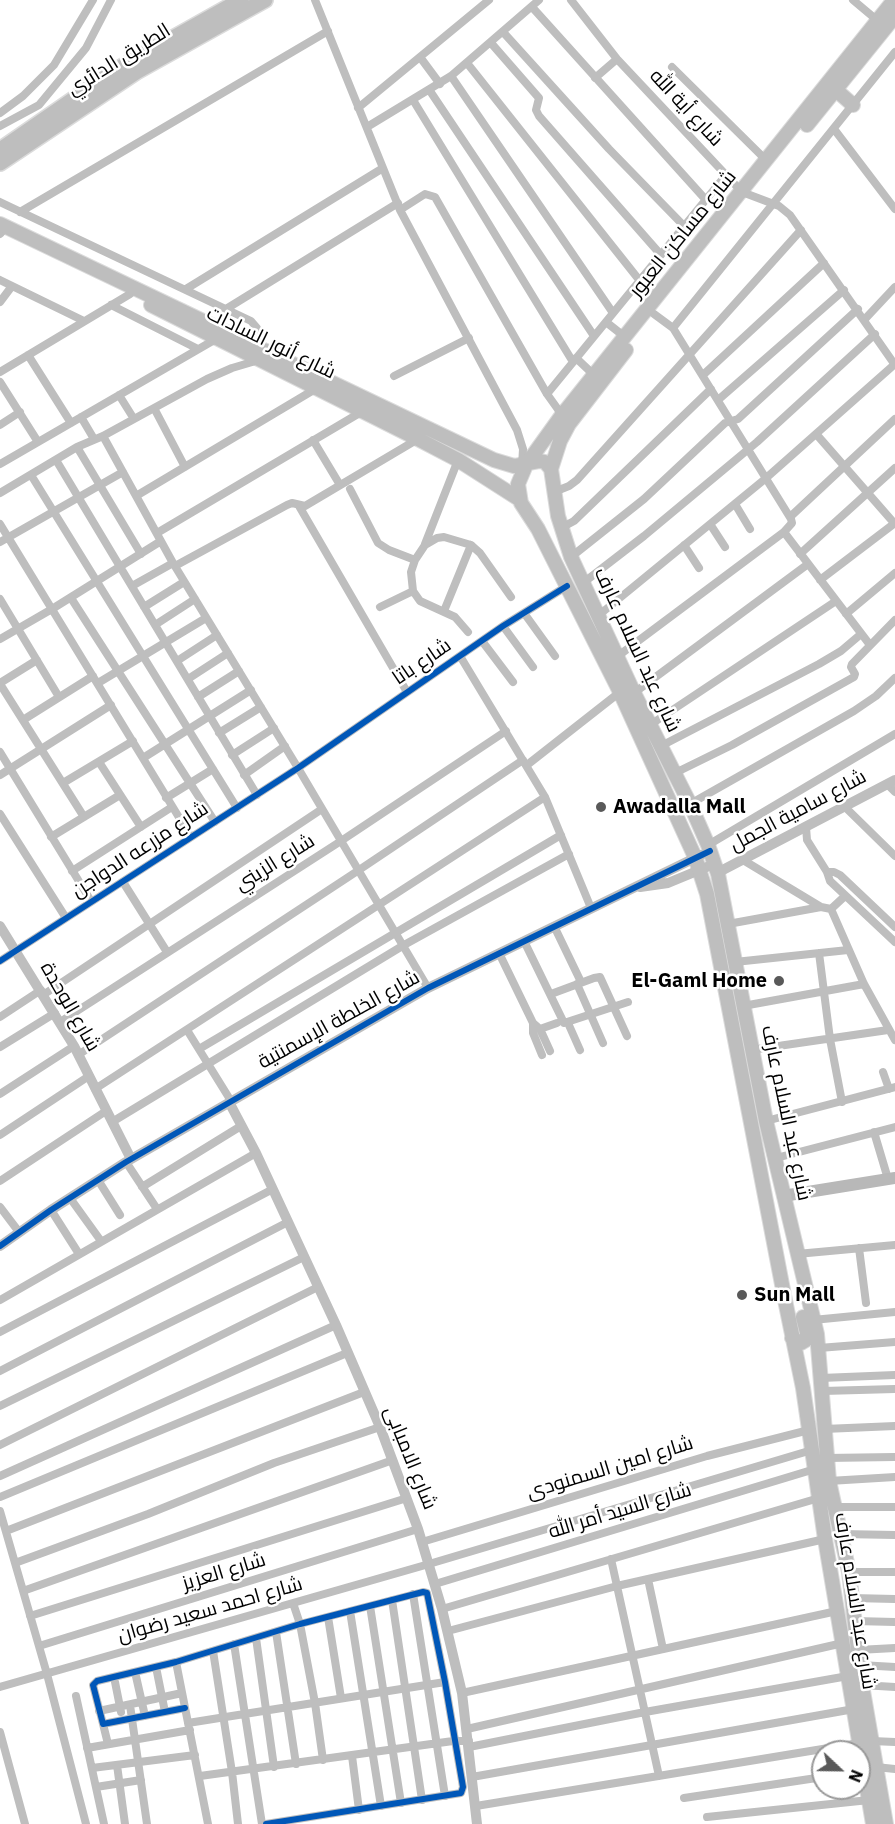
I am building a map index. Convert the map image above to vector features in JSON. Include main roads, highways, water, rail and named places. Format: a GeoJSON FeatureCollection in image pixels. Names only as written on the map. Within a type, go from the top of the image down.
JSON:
{"type":"FeatureCollection","features":[{"type":"Feature","properties":{"kind":"highway","name":"الطريق الدائري"},"geometry":{"type":"LineString","coordinates":[[0,150],[116,70],[241,0]]}},
{"type":"Feature","properties":{"kind":"highway","name":"الطريق الدائري"},"geometry":{"type":"LineString","coordinates":[[0,163],[136,72],[265,0]]}},
{"type":"Feature","properties":{"kind":"main road","name":"شارع مساكن العبور"},"geometry":{"type":"LineString","coordinates":[[746,194],[766,161],[894,0]]}},
{"type":"Feature","properties":{"kind":"main road","name":"شارع مساكن العبور"},"geometry":{"type":"LineString","coordinates":[[551,469],[560,441],[569,424],[655,307],[895,16]]}},
{"type":"Feature","properties":{"kind":"main road"},"geometry":{"type":"LineString","coordinates":[[836,90],[853,105]]}},
{"type":"Feature","properties":{"kind":"main road","name":"شارع أنور السادات"},"geometry":{"type":"LineString","coordinates":[[0,224],[248,348],[505,464],[524,465]]}},
{"type":"Feature","properties":{"kind":"main road","name":"شارع أنور السادات"},"geometry":{"type":"LineString","coordinates":[[0,234],[130,294],[216,339],[248,348],[259,360],[363,410],[458,460],[519,499]]}},
{"type":"Feature","properties":{"kind":"main road","name":"شارع مساكن العبور"},"geometry":{"type":"LineString","coordinates":[[519,499],[519,483],[524,465],[625,337],[655,307]]}},
{"type":"Feature","properties":{"kind":"main road"},"geometry":{"type":"LineString","coordinates":[[524,465],[540,461],[545,462],[551,469]]}},
{"type":"Feature","properties":{"kind":"main road"},"geometry":{"type":"LineString","coordinates":[[496,484],[505,464]]}},
{"type":"Feature","properties":{"kind":"main road","name":"شارع عبد السلام عارف"},"geometry":{"type":"LineString","coordinates":[[551,469],[560,526],[583,583],[618,656],[627,692],[698,864],[711,912],[803,1388],[825,1539],[854,1709],[865,1740]]}},
{"type":"Feature","properties":{"kind":"main road","name":"شارع عبد السلام عارف"},"geometry":{"type":"LineString","coordinates":[[519,499],[627,692],[650,725],[690,804],[716,869],[766,1121],[819,1348],[826,1458],[834,1507],[849,1572],[866,1740]]}},
{"type":"Feature","properties":{"kind":"main road"},"geometry":{"type":"LineString","coordinates":[[540,533],[560,526]]}},
{"type":"Feature","properties":{"kind":"main road"},"geometry":{"type":"LineString","coordinates":[[783,1196],[892,1178]]}},
{"type":"Feature","properties":{"kind":"main road"},"geometry":{"type":"LineString","coordinates":[[792,1338],[801,1343],[806,1340],[807,1333],[802,1310],[807,1295]]}},
{"type":"Feature","properties":{"kind":"main road"},"geometry":{"type":"LineString","coordinates":[[803,1388],[808,1362],[814,1360],[820,1363]]}},
{"type":"Feature","properties":{"kind":"main road","name":"شارع عبد السلام عارف"},"geometry":{"type":"LineString","coordinates":[[871,1784],[886,1824]]}},
{"type":"Feature","properties":{"kind":"main road","name":"شارع عبد السلام عارف"},"geometry":{"type":"LineString","coordinates":[[869,1800],[873,1824]]}},
{"type":"Feature","properties":{"kind":"waterway"},"geometry":{"type":"LineString","coordinates":[[0,126],[39,105],[86,48],[111,0]]}},
{"type":"Feature","properties":{"kind":"place","name":"Awadalla Mall"},"geometry":{"type":"Point","coordinates":[601,807]}},
{"type":"Feature","properties":{"kind":"place","name":"El-Gaml Home"},"geometry":{"type":"Point","coordinates":[779,981]}},
{"type":"Feature","properties":{"kind":"place","name":"Sun Mall"},"geometry":{"type":"Point","coordinates":[742,1295]}}]}
